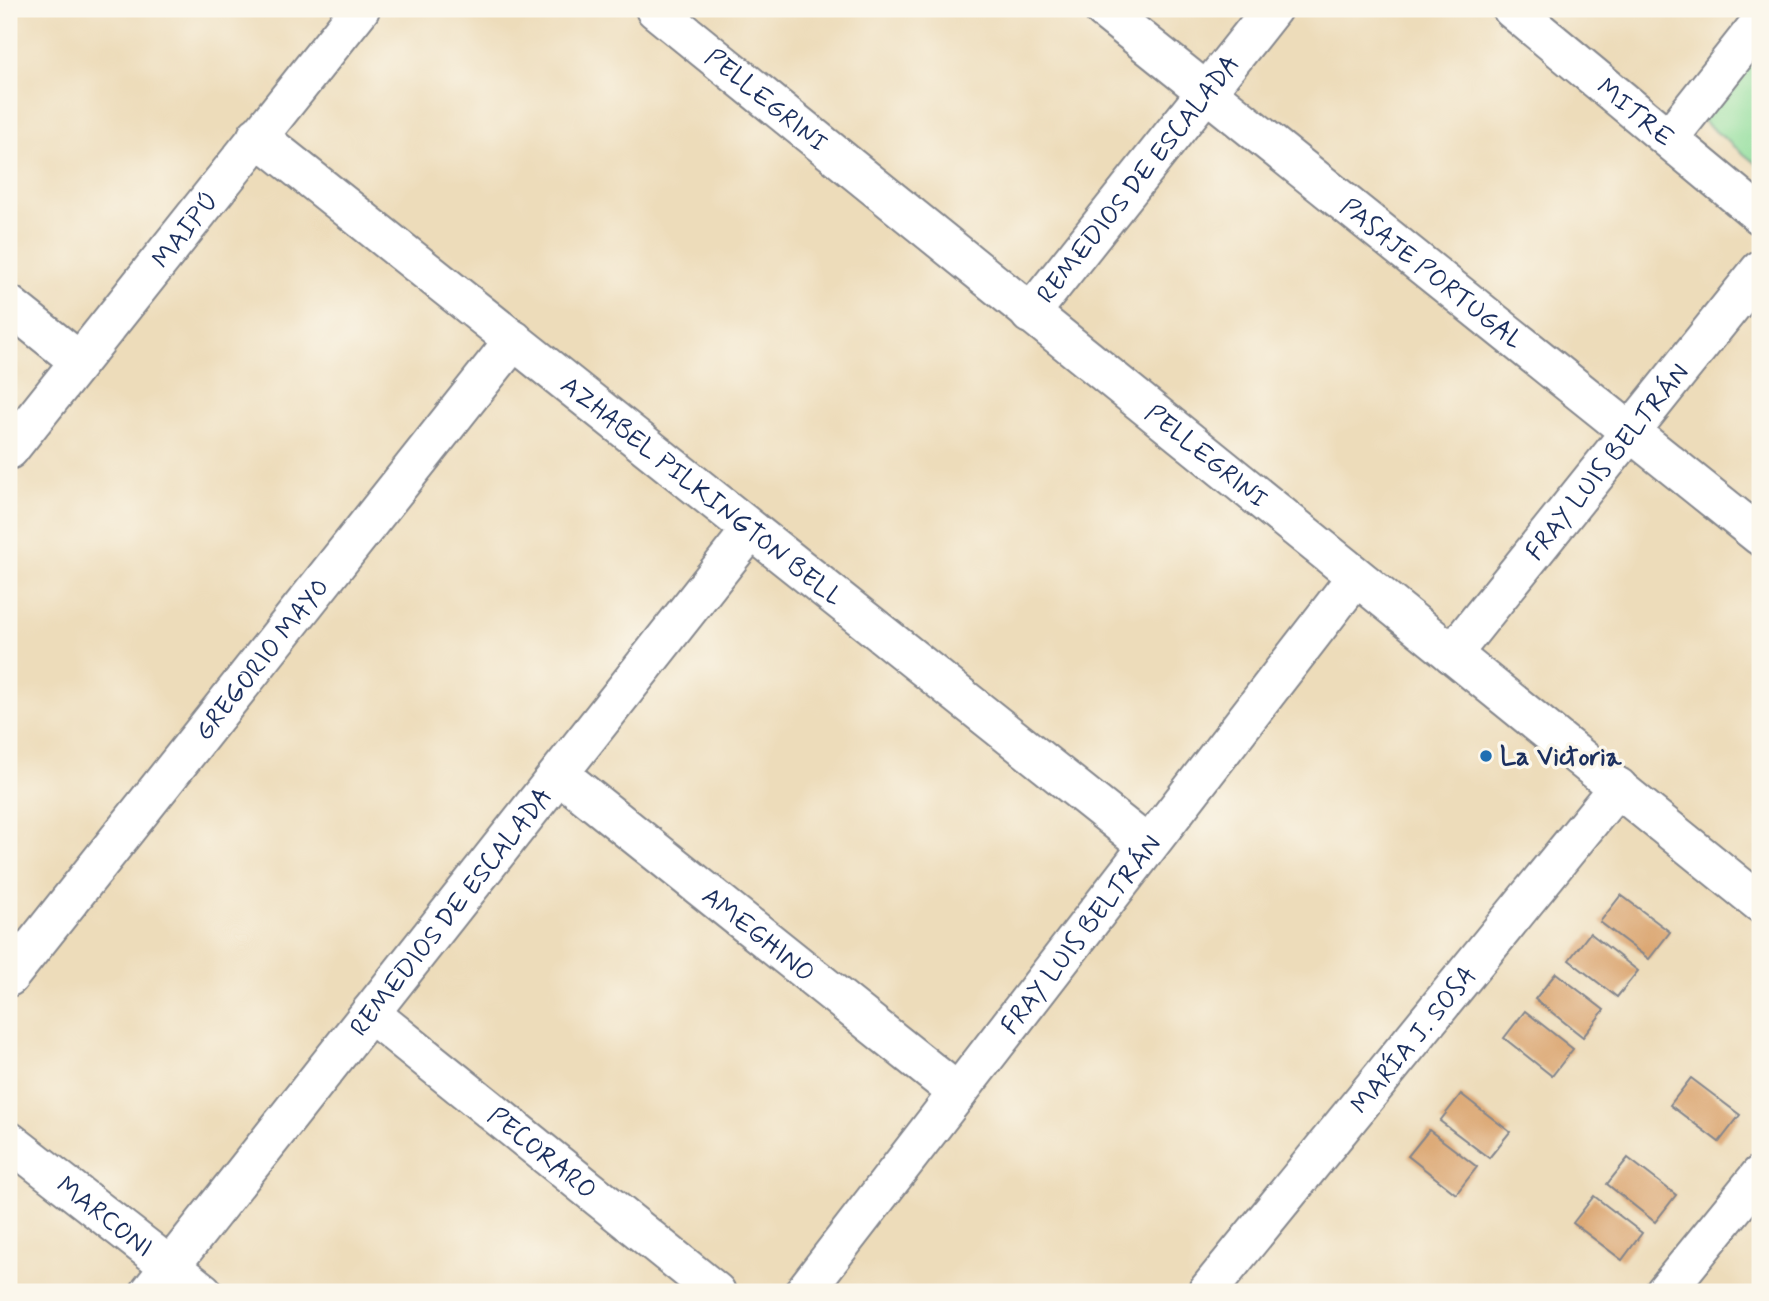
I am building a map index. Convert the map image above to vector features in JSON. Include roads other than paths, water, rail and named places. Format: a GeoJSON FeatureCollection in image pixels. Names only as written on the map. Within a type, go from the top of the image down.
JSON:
{"type":"FeatureCollection","features":[{"type":"Feature","properties":{"kind":"street","name":"MAIPÚ"},"geometry":{"type":"LineString","coordinates":[[9,450],[360,9]]}},
{"type":"Feature","properties":{"kind":"street","name":"PELLEGRINI"},"geometry":{"type":"LineString","coordinates":[[655,9],[1760,903]]}},
{"type":"Feature","properties":{"kind":"street","name":"PASAJE PORTUGAL"},"geometry":{"type":"LineString","coordinates":[[1103,9],[1760,536]]}},
{"type":"Feature","properties":{"kind":"street","name":"REMEDIOS DE ESCALADA"},"geometry":{"type":"LineString","coordinates":[[1030,313],[1272,9]]}},
{"type":"Feature","properties":{"kind":"street","name":"MITRE"},"geometry":{"type":"LineString","coordinates":[[1512,9],[1760,215]]}},
{"type":"Feature","properties":{"kind":"street"},"geometry":{"type":"LineString","coordinates":[[1669,138],[1760,23]]}},
{"type":"Feature","properties":{"kind":"street","name":"AZHABEL PILKINGTON BELL"},"geometry":{"type":"LineString","coordinates":[[257,136],[1147,845]]}},
{"type":"Feature","properties":{"kind":"street","name":"FRAY LUIS BELTRÁN"},"geometry":{"type":"LineString","coordinates":[[1452,654],[1760,270]]}},
{"type":"Feature","properties":{"kind":"street"},"geometry":{"type":"LineString","coordinates":[[9,305],[79,361]]}},
{"type":"Feature","properties":{"kind":"street","name":"GREGORIO MAYO"},"geometry":{"type":"LineString","coordinates":[[9,978],[514,340]]}},
{"type":"Feature","properties":{"kind":"street","name":"REMEDIOS DE ESCALADA"},"geometry":{"type":"LineString","coordinates":[[160,1280],[751,530]]}},
{"type":"Feature","properties":{"kind":"street","name":"FRAY LUIS BELTRÁN"},"geometry":{"type":"LineString","coordinates":[[804,1292],[1356,577]]}},
{"type":"Feature","properties":{"kind":"street","name":"AMEGHINO"},"geometry":{"type":"LineString","coordinates":[[559,774],[958,1093]]}},
{"type":"Feature","properties":{"kind":"street","name":"MARÍA J. SOSA"},"geometry":{"type":"LineString","coordinates":[[1207,1292],[1618,787]]}},
{"type":"Feature","properties":{"kind":"street","name":"PECORARO"},"geometry":{"type":"LineString","coordinates":[[370,1013],[716,1292]]}},
{"type":"Feature","properties":{"kind":"street","name":"MARCONI"},"geometry":{"type":"LineString","coordinates":[[9,1141],[160,1280],[203,1292]]}},
{"type":"Feature","properties":{"kind":"street"},"geometry":{"type":"LineString","coordinates":[[1665,1292],[1760,1175]]}},
{"type":"Feature","properties":{"kind":"place","name":"La Victoria"},"geometry":{"type":"Point","coordinates":[1486,756]}}]}
